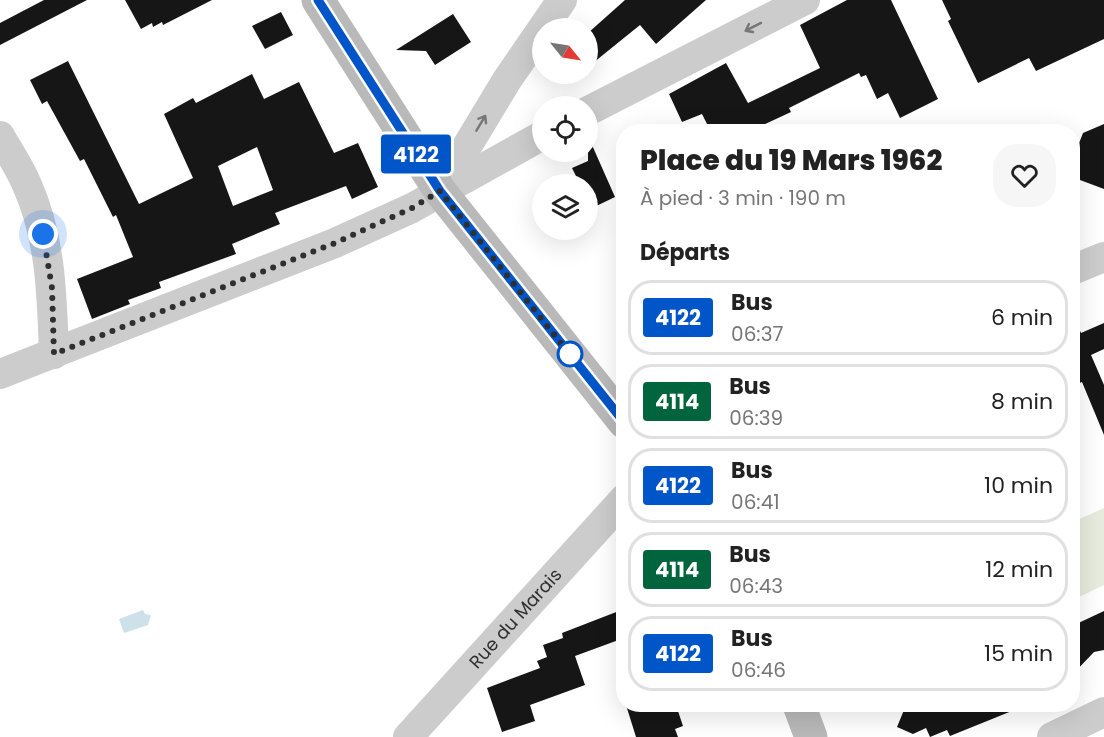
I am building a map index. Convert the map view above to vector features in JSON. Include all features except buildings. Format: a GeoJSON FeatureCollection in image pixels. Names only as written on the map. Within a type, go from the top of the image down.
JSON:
{"type":"FeatureCollection","features":[{"type":"Feature","properties":{"kind":"street"},"geometry":{"type":"LineString","coordinates":[[318,0],[440,191],[616,412]]}},
{"type":"Feature","properties":{"kind":"street"},"geometry":{"type":"LineString","coordinates":[[440,191],[507,80],[562,0]]}},
{"type":"Feature","properties":{"kind":"street"},"geometry":{"type":"LineString","coordinates":[[598,106],[805,0]]}},
{"type":"Feature","properties":{"kind":"street"},"geometry":{"type":"LineString","coordinates":[[0,136],[28,186],[43,234],[52,288],[54,354]]}},
{"type":"Feature","properties":{"kind":"street"},"geometry":{"type":"LineString","coordinates":[[0,374],[335,243],[412,208],[532,141]]}},
{"type":"Feature","properties":{"kind":"street"},"geometry":{"type":"LineString","coordinates":[[1080,266],[1104,256]]}},
{"type":"Feature","properties":{"kind":"street","name":"Rue du Marais"},"geometry":{"type":"LineString","coordinates":[[408,737],[616,508]]}},
{"type":"Feature","properties":{"kind":"street"},"geometry":{"type":"LineString","coordinates":[[802,712],[811,737]]}},
{"type":"Feature","properties":{"kind":"street"},"geometry":{"type":"LineString","coordinates":[[1052,737],[1104,712]]}},
{"type":"Feature","properties":{"kind":"shaded area"},"geometry":{"type":"Polygon","coordinates":[[[1104,508],[1104,585],[1080,597],[1080,519],[1104,508]]]}},
{"type":"Feature","properties":{"kind":"water"},"geometry":{"type":"Polygon","coordinates":[[[143,610],[145,614],[151,615],[148,625],[124,633],[119,619],[143,610]]]}},
{"type":"Feature","properties":{"kind":"bus line","name":"4122"},"geometry":{"type":"LineString","coordinates":[[318,0],[440,191],[616,412]]}},
{"type":"Feature","properties":{"kind":"route"},"geometry":{"type":"LineString","coordinates":[[43,234],[52,288],[54,354],[335,243],[412,208],[440,191],[571,356],[570,354]]}}]}
